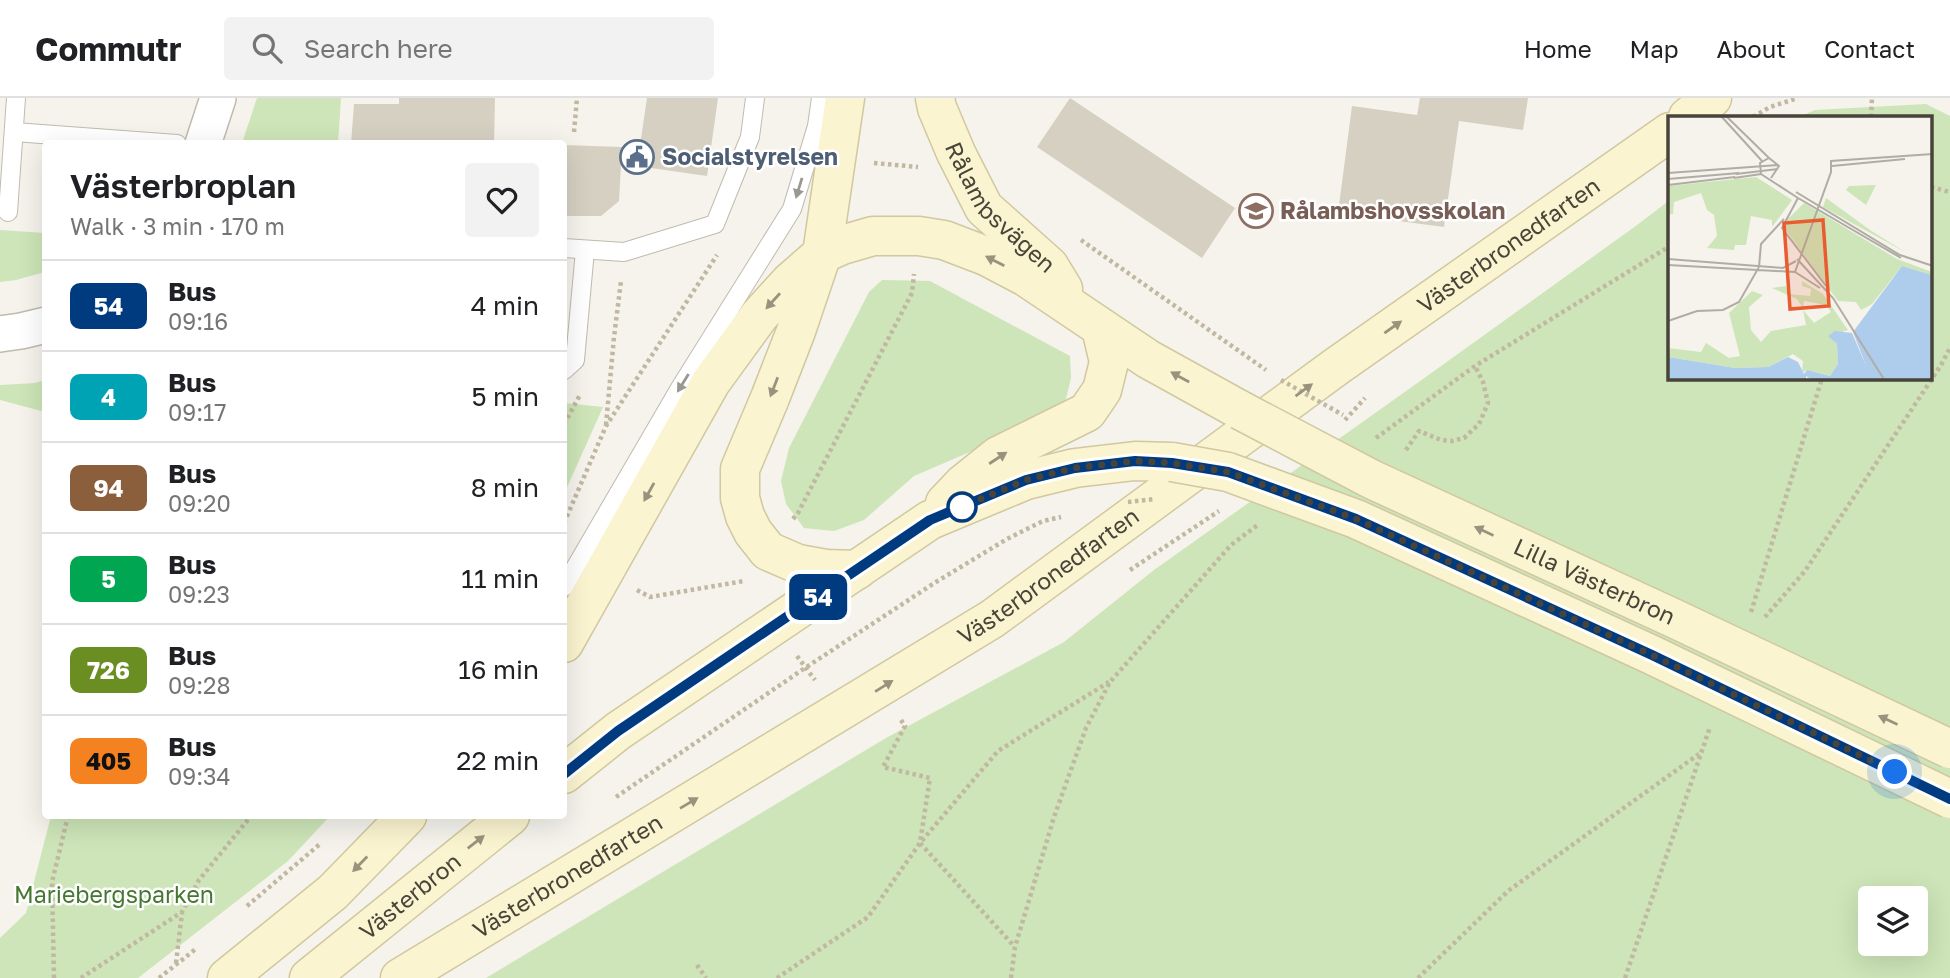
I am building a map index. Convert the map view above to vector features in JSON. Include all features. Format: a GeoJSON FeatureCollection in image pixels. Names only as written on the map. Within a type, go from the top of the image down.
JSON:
{"type":"FeatureCollection","features":[{"type":"Feature","properties":{"kind":"main road"},"geometry":{"type":"LineString","coordinates":[[845,98],[822,254],[770,398],[740,469],[740,498],[753,532],[768,551],[798,564],[857,570]]}},
{"type":"Feature","properties":{"kind":"main road","name":"Rålambsvägen"},"geometry":{"type":"LineString","coordinates":[[935,98],[956,153],[984,208],[1049,266],[1088,318]]}},
{"type":"Feature","properties":{"kind":"main road"},"geometry":{"type":"LineString","coordinates":[[1689,116],[1712,98]]}},
{"type":"Feature","properties":{"kind":"main road","name":"Västerbronedfarten"},"geometry":{"type":"LineString","coordinates":[[400,978],[992,619],[1338,366],[1668,133]]}},
{"type":"Feature","properties":{"kind":"main road","name":"Lilla Västerbron"},"geometry":{"type":"LineString","coordinates":[[567,638],[711,382],[759,316],[790,282],[822,254],[873,236],[919,236],[944,240],[986,256],[1026,277],[1149,359],[1371,479],[1950,749]]}},
{"type":"Feature","properties":{"kind":"main road"},"geometry":{"type":"LineString","coordinates":[[567,772],[618,731],[930,520],[963,484],[998,456],[1087,412],[1102,390],[1109,362],[1088,318]]}},
{"type":"Feature","properties":{"kind":"main road","name":"Lilla Västerbron"},"geometry":{"type":"LineString","coordinates":[[930,520],[1026,480],[1075,468],[1135,461],[1172,463],[1228,472],[1356,519],[1652,655],[1950,799]]}},
{"type":"Feature","properties":{"kind":"main road"},"geometry":{"type":"LineString","coordinates":[[227,978],[332,892],[404,819]]}},
{"type":"Feature","properties":{"kind":"main road","name":"Västerbron"},"geometry":{"type":"LineString","coordinates":[[309,978],[506,819]]}},
{"type":"Feature","properties":{"kind":"street"},"geometry":{"type":"LineString","coordinates":[[204,140],[218,98]]}},
{"type":"Feature","properties":{"kind":"street"},"geometry":{"type":"LineString","coordinates":[[0,334],[42,326]]}},
{"type":"Feature","properties":{"kind":"lane"},"geometry":{"type":"LineString","coordinates":[[8,212],[16,98]]}},
{"type":"Feature","properties":{"kind":"lane"},"geometry":{"type":"LineString","coordinates":[[567,248],[624,252],[715,223],[750,137],[755,98]]}},
{"type":"Feature","properties":{"kind":"lane"},"geometry":{"type":"LineString","coordinates":[[567,582],[680,388],[792,209],[817,126],[821,98]]}},
{"type":"Feature","properties":{"kind":"lane"},"geometry":{"type":"LineString","coordinates":[[14,132],[123,140]]}},
{"type":"Feature","properties":{"kind":"lane"},"geometry":{"type":"LineString","coordinates":[[567,367],[575,360],[585,250]]}},
{"type":"Feature","properties":{"kind":"path"},"geometry":{"type":"LineString","coordinates":[[575,132],[578,98]]}},
{"type":"Feature","properties":{"kind":"path"},"geometry":{"type":"LineString","coordinates":[[1755,116],[1770,107],[1798,98]]}},
{"type":"Feature","properties":{"kind":"path"},"geometry":{"type":"LineString","coordinates":[[1871,116],[1872,98]]}},
{"type":"Feature","properties":{"kind":"path"},"geometry":{"type":"LineString","coordinates":[[1932,187],[1950,192]]}},
{"type":"Feature","properties":{"kind":"path"},"geometry":{"type":"LineString","coordinates":[[1080,239],[1270,372]]}},
{"type":"Feature","properties":{"kind":"path"},"geometry":{"type":"LineString","coordinates":[[1369,443],[1475,366],[1668,247]]}},
{"type":"Feature","properties":{"kind":"path"},"geometry":{"type":"LineString","coordinates":[[567,517],[606,426],[721,249]]}},
{"type":"Feature","properties":{"kind":"path"},"geometry":{"type":"LineString","coordinates":[[606,426],[624,252]]}},
{"type":"Feature","properties":{"kind":"path"},"geometry":{"type":"LineString","coordinates":[[798,513],[912,293]]}},
{"type":"Feature","properties":{"kind":"path"},"geometry":{"type":"LineString","coordinates":[[1406,450],[1419,431],[1441,440],[1452,441],[1464,438],[1479,424],[1488,403],[1483,382],[1475,366]]}},
{"type":"Feature","properties":{"kind":"path"},"geometry":{"type":"LineString","coordinates":[[1748,621],[1821,380]]}},
{"type":"Feature","properties":{"kind":"path"},"geometry":{"type":"LineString","coordinates":[[1118,504],[1128,502]]}},
{"type":"Feature","properties":{"kind":"path"},"geometry":{"type":"LineString","coordinates":[[817,682],[805,668],[1007,539],[1043,521],[1065,516]]}},
{"type":"Feature","properties":{"kind":"path"},"geometry":{"type":"LineString","coordinates":[[1011,978],[1015,947],[1054,817],[1086,729],[1110,682],[1231,545],[1263,522]]}},
{"type":"Feature","properties":{"kind":"path"},"geometry":{"type":"LineString","coordinates":[[650,597],[744,581]]}},
{"type":"Feature","properties":{"kind":"path"},"geometry":{"type":"LineString","coordinates":[[777,978],[868,917],[920,843],[998,751],[1110,682]]}},
{"type":"Feature","properties":{"kind":"path"},"geometry":{"type":"LineString","coordinates":[[905,726],[883,767],[930,778],[920,843]]}},
{"type":"Feature","properties":{"kind":"path"},"geometry":{"type":"LineString","coordinates":[[1418,978],[1508,891],[1699,754]]}},
{"type":"Feature","properties":{"kind":"path"},"geometry":{"type":"LineString","coordinates":[[54,978],[52,882],[67,819]]}},
{"type":"Feature","properties":{"kind":"path"},"geometry":{"type":"LineString","coordinates":[[175,965],[183,912],[199,880],[249,819]]}},
{"type":"Feature","properties":{"kind":"path"},"geometry":{"type":"LineString","coordinates":[[245,908],[323,841]]}},
{"type":"Feature","properties":{"kind":"path"},"geometry":{"type":"LineString","coordinates":[[920,843],[1015,947]]}},
{"type":"Feature","properties":{"kind":"path"},"geometry":{"type":"LineString","coordinates":[[81,978],[183,912]]}},
{"type":"Feature","properties":{"kind":"path"},"geometry":{"type":"LineString","coordinates":[[159,978],[205,942]]}},
{"type":"Feature","properties":{"kind":"path"},"geometry":{"type":"LineString","coordinates":[[697,965],[706,978]]}},
{"type":"Feature","properties":{"kind":"green space"},"geometry":{"type":"Polygon","coordinates":[[[257,98],[341,98],[338,140],[243,140],[257,98]]]}},
{"type":"Feature","properties":{"kind":"green space"},"geometry":{"type":"Polygon","coordinates":[[[1926,104],[1950,116],[1950,978],[486,978],[886,738],[1064,642],[1154,570],[1668,202],[1668,380],[1932,380],[1932,116],[1801,116],[1815,110],[1926,104]]]}},
{"type":"Feature","properties":{"kind":"green space"},"geometry":{"type":"Polygon","coordinates":[[[0,230],[42,233],[42,273],[0,282],[0,230]]]}},
{"type":"Feature","properties":{"kind":"green space"},"geometry":{"type":"Polygon","coordinates":[[[882,280],[930,281],[1070,356],[1071,378],[1066,399],[1054,412],[1000,439],[914,476],[864,520],[834,531],[804,528],[786,504],[781,481],[789,448],[869,292],[882,280]]]}},
{"type":"Feature","properties":{"kind":"green space"},"geometry":{"type":"Polygon","coordinates":[[[42,381],[42,411],[0,400],[0,385],[42,381]]]}},
{"type":"Feature","properties":{"kind":"green space"},"geometry":{"type":"Polygon","coordinates":[[[567,403],[603,407],[567,487],[567,403]]]}},
{"type":"Feature","properties":{"kind":"green space","name":"Mariebergsparken"},"geometry":{"type":"Polygon","coordinates":[[[50,819],[327,819],[288,861],[138,978],[0,978],[0,938],[26,913],[50,819]]]}},
{"type":"Feature","properties":{"kind":"building"},"geometry":{"type":"Polygon","coordinates":[[[399,98],[495,98],[494,140],[351,140],[354,104],[399,104],[399,98]]]}},
{"type":"Feature","properties":{"kind":"building"},"geometry":{"type":"Polygon","coordinates":[[[647,98],[718,98],[707,176],[637,166],[647,98]]]}},
{"type":"Feature","properties":{"kind":"building"},"geometry":{"type":"Polygon","coordinates":[[[1070,98],[1235,208],[1202,258],[1037,147],[1070,98]]]}},
{"type":"Feature","properties":{"kind":"building"},"geometry":{"type":"Polygon","coordinates":[[[1420,98],[1528,98],[1523,130],[1459,121],[1444,227],[1338,213],[1352,106],[1417,115],[1420,98]]]}},
{"type":"Feature","properties":{"kind":"building"},"geometry":{"type":"Polygon","coordinates":[[[567,145],[622,147],[619,201],[601,216],[567,216],[567,145]]]}},
{"type":"Feature","properties":{"kind":"bus line","name":"54"},"geometry":{"type":"LineString","coordinates":[[567,772],[618,731],[930,520],[1026,480],[1075,468],[1135,461],[1172,463],[1228,472],[1356,519],[1652,655],[1950,799]]}},
{"type":"Feature","properties":{"kind":"place","name":"Socialstyrelsen"},"geometry":{"type":"Point","coordinates":[637,157]}},
{"type":"Feature","properties":{"kind":"place","name":"Rålambshovsskolan"},"geometry":{"type":"Point","coordinates":[1256,211]}},
{"type":"Feature","properties":{"kind":"route"},"geometry":{"type":"LineString","coordinates":[[962,507],[954,510],[1026,480],[1075,468],[1135,461],[1172,463],[1228,472],[1356,519],[1652,655],[1895,772]]}}]}
